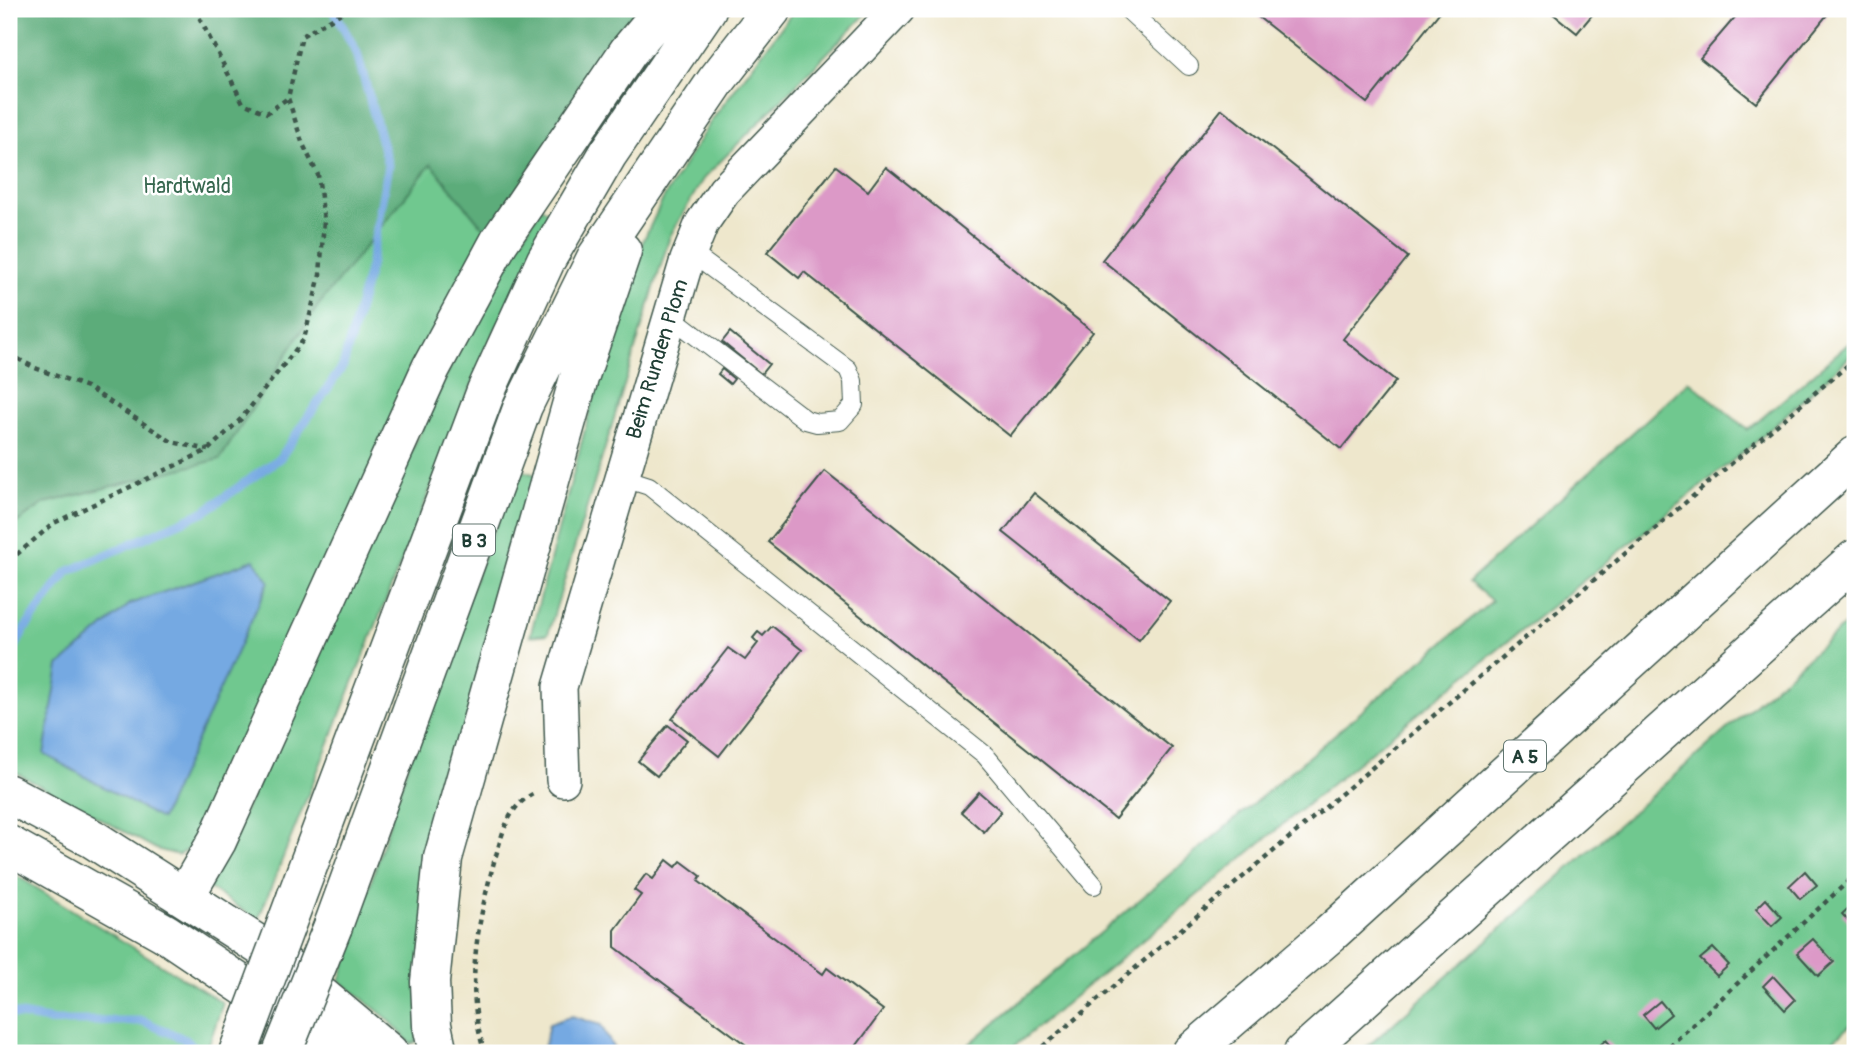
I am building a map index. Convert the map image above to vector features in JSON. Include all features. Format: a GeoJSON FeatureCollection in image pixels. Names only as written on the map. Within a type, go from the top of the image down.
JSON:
{"type":"FeatureCollection","features":[{"type":"Feature","properties":{"kind":"main road"},"geometry":{"type":"LineString","coordinates":[[185,896],[217,841],[431,368],[499,242],[628,52],[664,9]]}},
{"type":"Feature","properties":{"kind":"main road","name":"B 3"},"geometry":{"type":"LineString","coordinates":[[238,1053],[486,391],[535,284],[608,154],[707,9]]}},
{"type":"Feature","properties":{"kind":"main road","name":"B 3"},"geometry":{"type":"LineString","coordinates":[[282,1053],[332,926],[523,406],[596,258],[716,81],[772,9]]}},
{"type":"Feature","properties":{"kind":"main road","name":"B 3"},"geometry":{"type":"LineString","coordinates":[[438,1053],[432,1025],[430,982],[443,858],[579,379],[636,202]]}},
{"type":"Feature","properties":{"kind":"main road","name":"A 5"},"geometry":{"type":"LineString","coordinates":[[1191,1053],[1341,923],[1855,456]]}},
{"type":"Feature","properties":{"kind":"main road"},"geometry":{"type":"LineString","coordinates":[[1303,1053],[1855,559]]}},
{"type":"Feature","properties":{"kind":"main road"},"geometry":{"type":"LineString","coordinates":[[9,794],[93,839],[265,949],[389,1053]]}},
{"type":"Feature","properties":{"kind":"main road"},"geometry":{"type":"LineString","coordinates":[[9,845],[165,933],[318,1036],[337,1053]]}},
{"type":"Feature","properties":{"kind":"street","name":"Beim Runden Plom"},"geometry":{"type":"LineString","coordinates":[[563,780],[560,687],[670,316],[702,223],[724,191],[898,9]]}},
{"type":"Feature","properties":{"kind":"lane"},"geometry":{"type":"LineString","coordinates":[[1127,9],[1189,66]]}},
{"type":"Feature","properties":{"kind":"lane"},"geometry":{"type":"LineString","coordinates":[[670,316],[806,420],[817,423],[840,421],[854,405],[853,381],[848,369],[690,252]]}},
{"type":"Feature","properties":{"kind":"lane"},"geometry":{"type":"LineString","coordinates":[[621,477],[649,486],[985,755],[1094,886]]}},
{"type":"Feature","properties":{"kind":"path"},"geometry":{"type":"LineString","coordinates":[[195,9],[243,103],[267,113],[288,98]]}},
{"type":"Feature","properties":{"kind":"path"},"geometry":{"type":"LineString","coordinates":[[9,561],[54,523],[208,450],[241,419],[304,340],[320,275],[324,220],[318,175],[302,142],[288,98],[302,36],[348,9]]}},
{"type":"Feature","properties":{"kind":"path"},"geometry":{"type":"LineString","coordinates":[[9,354],[35,368],[87,387],[172,442],[208,450]]}},
{"type":"Feature","properties":{"kind":"path"},"geometry":{"type":"LineString","coordinates":[[1035,1053],[1855,359]]}},
{"type":"Feature","properties":{"kind":"path"},"geometry":{"type":"LineString","coordinates":[[485,1053],[479,1035],[474,966],[479,917],[503,832],[510,813],[522,798],[563,780]]}},
{"type":"Feature","properties":{"kind":"path"},"geometry":{"type":"LineString","coordinates":[[1662,1053],[1855,874]]}},
{"type":"Feature","properties":{"kind":"green space","name":"Hardtwald"},"geometry":{"type":"Polygon","coordinates":[[[9,9],[652,9],[489,235],[431,164],[317,307],[220,459],[45,503],[9,528],[9,9]]]}},
{"type":"Feature","properties":{"kind":"green space"},"geometry":{"type":"Polygon","coordinates":[[[795,9],[871,9],[703,179],[670,236],[548,634],[530,636],[613,324],[638,252],[663,199],[711,121],[795,9]]]}},
{"type":"Feature","properties":{"kind":"green space"},"geometry":{"type":"Polygon","coordinates":[[[432,163],[489,235],[197,845],[178,855],[156,849],[9,769],[9,528],[45,503],[220,459],[317,307],[432,163]]]}},
{"type":"Feature","properties":{"kind":"green space"},"geometry":{"type":"Polygon","coordinates":[[[541,207],[554,216],[488,345],[258,920],[209,888],[462,342],[541,207]]]}},
{"type":"Feature","properties":{"kind":"green space"},"geometry":{"type":"Polygon","coordinates":[[[1855,338],[1855,352],[1757,441],[1378,746],[1006,1053],[959,1053],[1492,601],[1469,582],[1689,381],[1748,430],[1855,338]]]}},
{"type":"Feature","properties":{"kind":"green space"},"geometry":{"type":"Polygon","coordinates":[[[517,469],[536,475],[416,1042],[411,1044],[388,1019],[340,981],[422,719],[517,469]]]}},
{"type":"Feature","properties":{"kind":"green space"},"geometry":{"type":"Polygon","coordinates":[[[1855,616],[1855,1021],[1819,1053],[1360,1053],[1855,616]]]}},
{"type":"Feature","properties":{"kind":"green space"},"geometry":{"type":"Polygon","coordinates":[[[9,871],[223,1003],[206,1053],[9,1053],[9,871]]]}},
{"type":"Feature","properties":{"kind":"water"},"geometry":{"type":"Polygon","coordinates":[[[254,560],[269,581],[161,819],[44,754],[59,666],[130,604],[254,560]]]}},
{"type":"Feature","properties":{"kind":"water"},"geometry":{"type":"Polygon","coordinates":[[[572,1016],[601,1025],[616,1053],[543,1053],[549,1024],[572,1016]]]}},
{"type":"Feature","properties":{"kind":"building"},"geometry":{"type":"Polygon","coordinates":[[[1248,9],[1442,9],[1367,103],[1248,9]]]}},
{"type":"Feature","properties":{"kind":"building"},"geometry":{"type":"Polygon","coordinates":[[[1547,9],[1597,9],[1577,33],[1547,9]]]}},
{"type":"Feature","properties":{"kind":"building"},"geometry":{"type":"Polygon","coordinates":[[[1742,9],[1819,9],[1827,15],[1756,103],[1700,58],[1742,9]]]}},
{"type":"Feature","properties":{"kind":"building"},"geometry":{"type":"Polygon","coordinates":[[[1222,109],[1408,257],[1343,339],[1396,381],[1341,449],[1102,260],[1222,109]]]}},
{"type":"Feature","properties":{"kind":"building"},"geometry":{"type":"Polygon","coordinates":[[[836,166],[868,191],[886,167],[1093,332],[1010,436],[804,272],[799,278],[767,252],[836,166]]]}},
{"type":"Feature","properties":{"kind":"building"},"geometry":{"type":"Polygon","coordinates":[[[730,332],[769,364],[761,374],[722,342],[730,332]]]}},
{"type":"Feature","properties":{"kind":"building"},"geometry":{"type":"Polygon","coordinates":[[[722,369],[734,379],[730,384],[718,374],[722,369]]]}},
{"type":"Feature","properties":{"kind":"building"},"geometry":{"type":"Polygon","coordinates":[[[825,471],[1172,748],[1115,819],[768,542],[825,471]]]}},
{"type":"Feature","properties":{"kind":"building"},"geometry":{"type":"Polygon","coordinates":[[[1034,493],[1170,601],[1139,640],[1003,532],[1034,493]]]}},
{"type":"Feature","properties":{"kind":"building"},"geometry":{"type":"Polygon","coordinates":[[[772,626],[802,650],[719,756],[672,719],[728,648],[745,660],[758,643],[753,638],[758,632],[763,636],[772,626]]]}},
{"type":"Feature","properties":{"kind":"building"},"geometry":{"type":"Polygon","coordinates":[[[668,725],[687,740],[657,776],[638,761],[668,725]]]}},
{"type":"Feature","properties":{"kind":"building"},"geometry":{"type":"Polygon","coordinates":[[[979,792],[1001,811],[984,832],[961,812],[979,792]]]}},
{"type":"Feature","properties":{"kind":"building"},"geometry":{"type":"Polygon","coordinates":[[[667,860],[676,867],[681,861],[701,876],[698,881],[823,974],[827,968],[883,1010],[851,1053],[757,1053],[615,947],[615,930],[641,895],[634,890],[646,874],[653,879],[667,860]]]}},
{"type":"Feature","properties":{"kind":"building"},"geometry":{"type":"Polygon","coordinates":[[[1805,871],[1817,885],[1800,899],[1789,886],[1805,871]]]}},
{"type":"Feature","properties":{"kind":"building"},"geometry":{"type":"Polygon","coordinates":[[[1766,899],[1782,917],[1772,926],[1756,909],[1766,899]]]}},
{"type":"Feature","properties":{"kind":"building"},"geometry":{"type":"Polygon","coordinates":[[[1855,902],[1855,928],[1842,914],[1855,902]]]}},
{"type":"Feature","properties":{"kind":"building"},"geometry":{"type":"Polygon","coordinates":[[[1813,939],[1834,962],[1818,976],[1797,953],[1813,939]]]}},
{"type":"Feature","properties":{"kind":"building"},"geometry":{"type":"Polygon","coordinates":[[[1713,948],[1729,965],[1717,976],[1700,959],[1713,948]]]}},
{"type":"Feature","properties":{"kind":"building"},"geometry":{"type":"Polygon","coordinates":[[[1773,976],[1795,1000],[1785,1010],[1763,986],[1773,976]]]}},
{"type":"Feature","properties":{"kind":"building"},"geometry":{"type":"Polygon","coordinates":[[[1660,1001],[1671,1014],[1654,1028],[1643,1015],[1660,1001]]]}},
{"type":"Feature","properties":{"kind":"building"},"geometry":{"type":"Polygon","coordinates":[[[1606,1040],[1618,1053],[1590,1053],[1606,1040]]]}},
{"type":"Feature","properties":{"kind":"waterway"},"geometry":{"type":"LineString","coordinates":[[9,658],[24,630],[67,572],[205,511],[280,458],[343,366],[370,267],[388,165],[357,53],[333,9]]}},
{"type":"Feature","properties":{"kind":"waterway"},"geometry":{"type":"LineString","coordinates":[[9,1013],[54,1021],[143,1021],[184,1039],[202,1053]]}}]}
